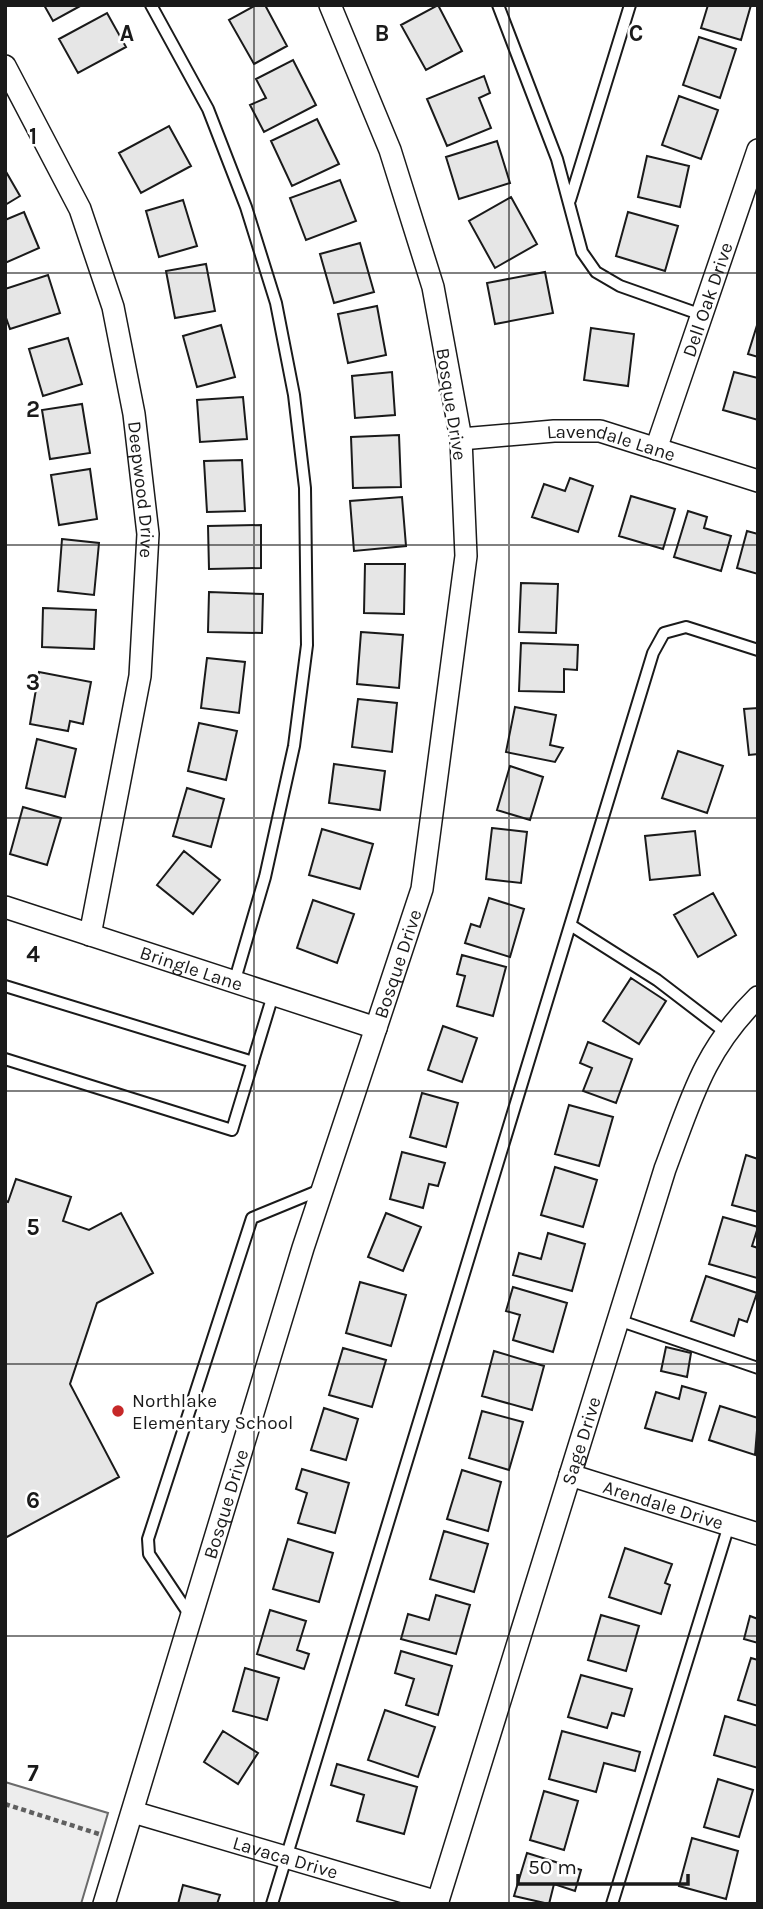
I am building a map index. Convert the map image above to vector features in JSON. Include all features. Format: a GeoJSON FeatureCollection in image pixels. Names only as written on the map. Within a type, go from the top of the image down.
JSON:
{"type":"FeatureCollection","features":[{"type":"Feature","properties":{"kind":"street","name":"Bosque Drive"},"geometry":{"type":"LineString","coordinates":[[104,1904],[323,1189],[422,889],[466,556],[461,439],[433,287],[390,150],[330,5]]}},
{"type":"Feature","properties":{"kind":"street","name":"Deepwood Drive"},"geometry":{"type":"LineString","coordinates":[[5,66],[80,209],[113,307],[134,414],[148,534],[141,676],[90,935]]}},
{"type":"Feature","properties":{"kind":"street","name":"Dell Oak Drive"},"geometry":{"type":"LineString","coordinates":[[656,449],[758,150]]}},
{"type":"Feature","properties":{"kind":"street","name":"Lavendale Lane"},"geometry":{"type":"LineString","coordinates":[[461,439],[554,431],[600,431],[758,481]]}},
{"type":"Feature","properties":{"kind":"street","name":"Bringle Lane"},"geometry":{"type":"LineString","coordinates":[[5,907],[376,1028]]}},
{"type":"Feature","properties":{"kind":"street","name":"Sage Drive"},"geometry":{"type":"LineString","coordinates":[[437,1903],[665,1169],[699,1075],[725,1031],[758,997]]}},
{"type":"Feature","properties":{"kind":"street","name":"Arendale Drive"},"geometry":{"type":"LineString","coordinates":[[570,1475],[758,1534]]}},
{"type":"Feature","properties":{"kind":"street","name":"Lavaca Drive"},"geometry":{"type":"LineString","coordinates":[[133,1812],[437,1903]]}},
{"type":"Feature","properties":{"kind":"lane"},"geometry":{"type":"LineString","coordinates":[[151,5],[208,109],[246,207],[276,303],[294,396],[304,488],[307,645],[294,746],[265,877],[234,983]]}},
{"type":"Feature","properties":{"kind":"lane"},"geometry":{"type":"LineString","coordinates":[[498,5],[529,81],[570,200],[582,252],[596,272],[620,286],[702,315]]}},
{"type":"Feature","properties":{"kind":"lane"},"geometry":{"type":"LineString","coordinates":[[570,200],[630,5]]}},
{"type":"Feature","properties":{"kind":"lane"},"geometry":{"type":"LineString","coordinates":[[272,1904],[653,653],[664,633],[686,628],[758,650]]}},
{"type":"Feature","properties":{"kind":"lane"},"geometry":{"type":"LineString","coordinates":[[572,926],[657,980],[725,1031]]}},
{"type":"Feature","properties":{"kind":"lane"},"geometry":{"type":"LineString","coordinates":[[5,986],[253,1062]]}},
{"type":"Feature","properties":{"kind":"lane"},"geometry":{"type":"LineString","coordinates":[[5,1059],[232,1130],[273,995]]}},
{"type":"Feature","properties":{"kind":"lane"},"geometry":{"type":"LineString","coordinates":[[192,1617],[149,1554],[148,1539],[252,1218],[323,1189]]}},
{"type":"Feature","properties":{"kind":"lane"},"geometry":{"type":"LineString","coordinates":[[618,1320],[758,1368]]}},
{"type":"Feature","properties":{"kind":"lane"},"geometry":{"type":"LineString","coordinates":[[612,1904],[729,1525]]}},
{"type":"Feature","properties":{"kind":"path"},"geometry":{"type":"LineString","coordinates":[[5,1804],[123,1842]]}},
{"type":"Feature","properties":{"kind":"shaded area"},"geometry":{"type":"Polygon","coordinates":[[[5,1782],[108,1813],[81,1904],[5,1904],[5,1782]]]}},
{"type":"Feature","properties":{"kind":"building"},"geometry":{"type":"Polygon","coordinates":[[[44,5],[82,5],[53,21],[44,5]]]}},
{"type":"Feature","properties":{"kind":"building"},"geometry":{"type":"Polygon","coordinates":[[[256,5],[265,5],[287,46],[254,64],[229,20],[256,5]]]}},
{"type":"Feature","properties":{"kind":"building"},"geometry":{"type":"Polygon","coordinates":[[[438,5],[462,51],[426,70],[401,25],[438,5]]]}},
{"type":"Feature","properties":{"kind":"building"},"geometry":{"type":"Polygon","coordinates":[[[708,5],[751,5],[741,40],[701,28],[708,5]]]}},
{"type":"Feature","properties":{"kind":"building"},"geometry":{"type":"Polygon","coordinates":[[[107,13],[126,47],[78,73],[59,39],[107,13]]]}},
{"type":"Feature","properties":{"kind":"building"},"geometry":{"type":"Polygon","coordinates":[[[699,37],[736,49],[720,98],[683,85],[699,37]]]}},
{"type":"Feature","properties":{"kind":"building"},"geometry":{"type":"Polygon","coordinates":[[[293,60],[316,105],[264,132],[250,105],[266,98],[256,79],[293,60]]]}},
{"type":"Feature","properties":{"kind":"building"},"geometry":{"type":"Polygon","coordinates":[[[484,76],[490,93],[479,98],[491,128],[447,146],[427,99],[484,76]]]}},
{"type":"Feature","properties":{"kind":"building"},"geometry":{"type":"Polygon","coordinates":[[[679,96],[718,110],[701,159],[662,145],[679,96]]]}},
{"type":"Feature","properties":{"kind":"building"},"geometry":{"type":"Polygon","coordinates":[[[317,119],[339,164],[292,186],[271,141],[317,119]]]}},
{"type":"Feature","properties":{"kind":"building"},"geometry":{"type":"Polygon","coordinates":[[[169,126],[191,166],[141,193],[119,153],[169,126]]]}},
{"type":"Feature","properties":{"kind":"building"},"geometry":{"type":"Polygon","coordinates":[[[497,141],[510,183],[459,199],[446,157],[497,141]]]}},
{"type":"Feature","properties":{"kind":"building"},"geometry":{"type":"Polygon","coordinates":[[[647,156],[689,166],[680,207],[638,197],[647,156]]]}},
{"type":"Feature","properties":{"kind":"building"},"geometry":{"type":"Polygon","coordinates":[[[5,170],[20,196],[5,205],[5,170]]]}},
{"type":"Feature","properties":{"kind":"building"},"geometry":{"type":"Polygon","coordinates":[[[340,180],[356,221],[306,240],[290,198],[340,180]]]}},
{"type":"Feature","properties":{"kind":"building"},"geometry":{"type":"Polygon","coordinates":[[[511,197],[537,244],[495,268],[469,221],[511,197]]]}},
{"type":"Feature","properties":{"kind":"building"},"geometry":{"type":"Polygon","coordinates":[[[183,200],[197,246],[159,257],[146,211],[183,200]]]}},
{"type":"Feature","properties":{"kind":"building"},"geometry":{"type":"Polygon","coordinates":[[[24,212],[39,248],[5,263],[5,220],[24,212]]]}},
{"type":"Feature","properties":{"kind":"building"},"geometry":{"type":"Polygon","coordinates":[[[628,212],[678,226],[665,271],[616,256],[628,212]]]}},
{"type":"Feature","properties":{"kind":"building"},"geometry":{"type":"Polygon","coordinates":[[[360,243],[374,292],[334,303],[320,254],[360,243]]]}},
{"type":"Feature","properties":{"kind":"building"},"geometry":{"type":"Polygon","coordinates":[[[206,264],[215,311],[175,318],[166,271],[206,264]]]}},
{"type":"Feature","properties":{"kind":"building"},"geometry":{"type":"Polygon","coordinates":[[[545,272],[553,313],[495,324],[487,283],[545,272]]]}},
{"type":"Feature","properties":{"kind":"building"},"geometry":{"type":"Polygon","coordinates":[[[48,275],[60,313],[10,329],[5,315],[5,289],[48,275]]]}},
{"type":"Feature","properties":{"kind":"building"},"geometry":{"type":"Polygon","coordinates":[[[377,306],[386,355],[348,363],[338,314],[377,306]]]}},
{"type":"Feature","properties":{"kind":"building"},"geometry":{"type":"Polygon","coordinates":[[[758,322],[758,357],[748,354],[758,322]]]}},
{"type":"Feature","properties":{"kind":"building"},"geometry":{"type":"Polygon","coordinates":[[[221,325],[235,377],[197,387],[183,336],[221,325]]]}},
{"type":"Feature","properties":{"kind":"building"},"geometry":{"type":"Polygon","coordinates":[[[591,328],[634,334],[628,386],[584,380],[591,328]]]}},
{"type":"Feature","properties":{"kind":"building"},"geometry":{"type":"Polygon","coordinates":[[[68,338],[82,384],[43,396],[29,349],[68,338]]]}},
{"type":"Feature","properties":{"kind":"building"},"geometry":{"type":"Polygon","coordinates":[[[392,372],[395,415],[355,418],[352,376],[392,372]]]}},
{"type":"Feature","properties":{"kind":"building"},"geometry":{"type":"Polygon","coordinates":[[[734,372],[758,378],[758,420],[723,410],[734,372]]]}},
{"type":"Feature","properties":{"kind":"building"},"geometry":{"type":"Polygon","coordinates":[[[243,397],[247,439],[200,442],[197,400],[243,397]]]}},
{"type":"Feature","properties":{"kind":"building"},"geometry":{"type":"Polygon","coordinates":[[[82,404],[90,453],[50,459],[42,410],[82,404]]]}},
{"type":"Feature","properties":{"kind":"building"},"geometry":{"type":"Polygon","coordinates":[[[399,435],[401,487],[353,488],[351,437],[399,435]]]}},
{"type":"Feature","properties":{"kind":"building"},"geometry":{"type":"Polygon","coordinates":[[[242,460],[245,511],[207,512],[204,461],[242,460]]]}},
{"type":"Feature","properties":{"kind":"building"},"geometry":{"type":"Polygon","coordinates":[[[90,469],[97,519],[59,525],[51,475],[90,469]]]}},
{"type":"Feature","properties":{"kind":"building"},"geometry":{"type":"Polygon","coordinates":[[[570,478],[593,486],[578,532],[532,517],[544,484],[565,491],[570,478]]]}},
{"type":"Feature","properties":{"kind":"building"},"geometry":{"type":"Polygon","coordinates":[[[631,496],[675,509],[663,549],[619,536],[631,496]]]}},
{"type":"Feature","properties":{"kind":"building"},"geometry":{"type":"Polygon","coordinates":[[[402,497],[406,546],[354,551],[350,501],[402,497]]]}},
{"type":"Feature","properties":{"kind":"building"},"geometry":{"type":"Polygon","coordinates":[[[688,511],[707,517],[704,528],[731,536],[721,571],[674,557],[688,511]]]}},
{"type":"Feature","properties":{"kind":"building"},"geometry":{"type":"Polygon","coordinates":[[[261,525],[261,568],[209,569],[208,526],[261,525]]]}},
{"type":"Feature","properties":{"kind":"building"},"geometry":{"type":"Polygon","coordinates":[[[747,531],[758,534],[758,574],[737,568],[747,531]]]}},
{"type":"Feature","properties":{"kind":"building"},"geometry":{"type":"Polygon","coordinates":[[[62,539],[99,543],[94,595],[58,591],[62,539]]]}},
{"type":"Feature","properties":{"kind":"building"},"geometry":{"type":"Polygon","coordinates":[[[365,564],[405,564],[404,614],[364,613],[365,564]]]}},
{"type":"Feature","properties":{"kind":"building"},"geometry":{"type":"Polygon","coordinates":[[[521,583],[558,584],[556,633],[519,632],[521,583]]]}},
{"type":"Feature","properties":{"kind":"building"},"geometry":{"type":"Polygon","coordinates":[[[209,592],[263,594],[262,633],[208,632],[209,592]]]}},
{"type":"Feature","properties":{"kind":"building"},"geometry":{"type":"Polygon","coordinates":[[[43,608],[96,610],[94,649],[42,647],[43,608]]]}},
{"type":"Feature","properties":{"kind":"building"},"geometry":{"type":"Polygon","coordinates":[[[361,632],[403,635],[399,688],[357,684],[361,632]]]}},
{"type":"Feature","properties":{"kind":"building"},"geometry":{"type":"Polygon","coordinates":[[[521,643],[578,645],[577,670],[564,669],[564,692],[519,691],[521,643]]]}},
{"type":"Feature","properties":{"kind":"building"},"geometry":{"type":"Polygon","coordinates":[[[207,658],[245,662],[239,713],[201,708],[207,658]]]}},
{"type":"Feature","properties":{"kind":"building"},"geometry":{"type":"Polygon","coordinates":[[[39,672],[91,682],[83,724],[70,721],[68,731],[30,724],[39,672]]]}},
{"type":"Feature","properties":{"kind":"building"},"geometry":{"type":"Polygon","coordinates":[[[358,699],[397,703],[392,752],[352,747],[358,699]]]}},
{"type":"Feature","properties":{"kind":"building"},"geometry":{"type":"Polygon","coordinates":[[[515,707],[556,715],[550,745],[563,748],[555,762],[506,752],[515,707]]]}},
{"type":"Feature","properties":{"kind":"building"},"geometry":{"type":"Polygon","coordinates":[[[758,708],[758,754],[749,755],[744,709],[758,708]]]}},
{"type":"Feature","properties":{"kind":"building"},"geometry":{"type":"Polygon","coordinates":[[[199,723],[237,731],[226,780],[188,771],[199,723]]]}},
{"type":"Feature","properties":{"kind":"building"},"geometry":{"type":"Polygon","coordinates":[[[37,739],[76,749],[65,797],[26,788],[37,739]]]}},
{"type":"Feature","properties":{"kind":"building"},"geometry":{"type":"Polygon","coordinates":[[[678,751],[723,766],[707,813],[662,798],[678,751]]]}},
{"type":"Feature","properties":{"kind":"building"},"geometry":{"type":"Polygon","coordinates":[[[334,764],[385,771],[380,810],[329,803],[334,764]]]}},
{"type":"Feature","properties":{"kind":"building"},"geometry":{"type":"Polygon","coordinates":[[[510,766],[543,777],[530,820],[497,810],[510,766]]]}},
{"type":"Feature","properties":{"kind":"building"},"geometry":{"type":"Polygon","coordinates":[[[187,788],[224,799],[211,847],[173,836],[187,788]]]}},
{"type":"Feature","properties":{"kind":"building"},"geometry":{"type":"Polygon","coordinates":[[[23,807],[61,818],[47,865],[10,854],[23,807]]]}},
{"type":"Feature","properties":{"kind":"building"},"geometry":{"type":"Polygon","coordinates":[[[492,828],[527,832],[521,883],[486,879],[492,828]]]}},
{"type":"Feature","properties":{"kind":"building"},"geometry":{"type":"Polygon","coordinates":[[[322,829],[373,844],[360,889],[309,875],[322,829]]]}},
{"type":"Feature","properties":{"kind":"building"},"geometry":{"type":"Polygon","coordinates":[[[695,831],[700,875],[650,880],[645,836],[695,831]]]}},
{"type":"Feature","properties":{"kind":"building"},"geometry":{"type":"Polygon","coordinates":[[[184,851],[220,880],[193,914],[157,885],[184,851]]]}},
{"type":"Feature","properties":{"kind":"building"},"geometry":{"type":"Polygon","coordinates":[[[713,893],[736,935],[698,957],[674,915],[713,893]]]}},
{"type":"Feature","properties":{"kind":"building"},"geometry":{"type":"Polygon","coordinates":[[[489,898],[524,909],[510,957],[465,943],[471,924],[480,927],[489,898]]]}},
{"type":"Feature","properties":{"kind":"building"},"geometry":{"type":"Polygon","coordinates":[[[313,900],[354,914],[337,963],[297,948],[313,900]]]}},
{"type":"Feature","properties":{"kind":"building"},"geometry":{"type":"Polygon","coordinates":[[[462,955],[506,967],[493,1016],[457,1006],[465,976],[457,974],[462,955]]]}},
{"type":"Feature","properties":{"kind":"building"},"geometry":{"type":"Polygon","coordinates":[[[631,978],[666,1001],[639,1044],[603,1021],[631,978]]]}},
{"type":"Feature","properties":{"kind":"building"},"geometry":{"type":"Polygon","coordinates":[[[443,1026],[477,1038],[462,1082],[428,1070],[443,1026]]]}},
{"type":"Feature","properties":{"kind":"building"},"geometry":{"type":"Polygon","coordinates":[[[588,1042],[632,1059],[616,1103],[583,1091],[592,1068],[580,1063],[588,1042]]]}},
{"type":"Feature","properties":{"kind":"building"},"geometry":{"type":"Polygon","coordinates":[[[422,1093],[458,1103],[446,1147],[410,1137],[422,1093]]]}},
{"type":"Feature","properties":{"kind":"building"},"geometry":{"type":"Polygon","coordinates":[[[569,1105],[613,1117],[599,1166],[555,1154],[569,1105]]]}},
{"type":"Feature","properties":{"kind":"building"},"geometry":{"type":"Polygon","coordinates":[[[402,1152],[445,1163],[438,1186],[429,1184],[423,1208],[390,1199],[402,1152]]]}},
{"type":"Feature","properties":{"kind":"building"},"geometry":{"type":"Polygon","coordinates":[[[746,1155],[758,1159],[758,1212],[732,1205],[746,1155]]]}},
{"type":"Feature","properties":{"kind":"building"},"geometry":{"type":"Polygon","coordinates":[[[555,1167],[597,1180],[583,1227],[541,1215],[555,1167]]]}},
{"type":"Feature","properties":{"kind":"building"},"geometry":{"type":"Polygon","coordinates":[[[16,1179],[71,1197],[63,1221],[89,1230],[121,1213],[153,1273],[97,1303],[70,1384],[119,1477],[5,1538],[5,1201],[8,1202],[16,1179]]]}},
{"type":"Feature","properties":{"kind":"building"},"geometry":{"type":"Polygon","coordinates":[[[386,1213],[421,1227],[403,1271],[368,1257],[386,1213]]]}},
{"type":"Feature","properties":{"kind":"building"},"geometry":{"type":"Polygon","coordinates":[[[723,1217],[758,1227],[752,1246],[758,1248],[757,1278],[709,1264],[723,1217]]]}},
{"type":"Feature","properties":{"kind":"building"},"geometry":{"type":"Polygon","coordinates":[[[548,1233],[585,1244],[572,1291],[513,1275],[519,1253],[541,1259],[548,1233]]]}},
{"type":"Feature","properties":{"kind":"building"},"geometry":{"type":"Polygon","coordinates":[[[706,1276],[757,1293],[747,1322],[739,1319],[734,1336],[691,1321],[706,1276]]]}},
{"type":"Feature","properties":{"kind":"building"},"geometry":{"type":"Polygon","coordinates":[[[360,1282],[406,1295],[391,1346],[346,1333],[360,1282]]]}},
{"type":"Feature","properties":{"kind":"building"},"geometry":{"type":"Polygon","coordinates":[[[513,1287],[567,1303],[553,1352],[513,1340],[520,1315],[506,1311],[513,1287]]]}},
{"type":"Feature","properties":{"kind":"building"},"geometry":{"type":"Polygon","coordinates":[[[666,1347],[691,1353],[687,1377],[661,1371],[666,1347]]]}},
{"type":"Feature","properties":{"kind":"building"},"geometry":{"type":"Polygon","coordinates":[[[343,1348],[386,1360],[372,1407],[329,1395],[343,1348]]]}},
{"type":"Feature","properties":{"kind":"building"},"geometry":{"type":"Polygon","coordinates":[[[494,1351],[544,1366],[532,1410],[482,1396],[494,1351]]]}},
{"type":"Feature","properties":{"kind":"building"},"geometry":{"type":"Polygon","coordinates":[[[682,1386],[706,1393],[692,1441],[645,1428],[656,1392],[679,1399],[682,1386]]]}},
{"type":"Feature","properties":{"kind":"building"},"geometry":{"type":"Polygon","coordinates":[[[720,1406],[758,1418],[755,1455],[709,1440],[720,1406]]]}},
{"type":"Feature","properties":{"kind":"building"},"geometry":{"type":"Polygon","coordinates":[[[324,1408],[358,1419],[346,1460],[311,1450],[324,1408]]]}},
{"type":"Feature","properties":{"kind":"building"},"geometry":{"type":"Polygon","coordinates":[[[482,1411],[523,1422],[509,1470],[469,1458],[482,1411]]]}},
{"type":"Feature","properties":{"kind":"building"},"geometry":{"type":"Polygon","coordinates":[[[302,1469],[349,1483],[335,1533],[298,1523],[307,1493],[296,1489],[302,1469]]]}},
{"type":"Feature","properties":{"kind":"building"},"geometry":{"type":"Polygon","coordinates":[[[462,1470],[501,1482],[488,1531],[447,1519],[462,1470]]]}},
{"type":"Feature","properties":{"kind":"building"},"geometry":{"type":"Polygon","coordinates":[[[444,1531],[488,1544],[474,1592],[430,1579],[444,1531]]]}},
{"type":"Feature","properties":{"kind":"building"},"geometry":{"type":"Polygon","coordinates":[[[288,1539],[333,1553],[319,1602],[273,1589],[288,1539]]]}},
{"type":"Feature","properties":{"kind":"building"},"geometry":{"type":"Polygon","coordinates":[[[625,1548],[672,1564],[665,1583],[670,1585],[661,1614],[609,1597],[625,1548]]]}},
{"type":"Feature","properties":{"kind":"building"},"geometry":{"type":"Polygon","coordinates":[[[436,1595],[470,1605],[456,1654],[401,1639],[408,1614],[429,1620],[436,1595]]]}},
{"type":"Feature","properties":{"kind":"building"},"geometry":{"type":"Polygon","coordinates":[[[270,1610],[306,1621],[297,1650],[309,1654],[304,1669],[257,1654],[270,1610]]]}},
{"type":"Feature","properties":{"kind":"building"},"geometry":{"type":"Polygon","coordinates":[[[601,1615],[639,1626],[626,1671],[588,1660],[601,1615]]]}},
{"type":"Feature","properties":{"kind":"building"},"geometry":{"type":"Polygon","coordinates":[[[750,1616],[758,1619],[758,1643],[744,1639],[750,1616]]]}},
{"type":"Feature","properties":{"kind":"building"},"geometry":{"type":"Polygon","coordinates":[[[401,1651],[452,1666],[438,1715],[406,1705],[414,1679],[395,1673],[401,1651]]]}},
{"type":"Feature","properties":{"kind":"building"},"geometry":{"type":"Polygon","coordinates":[[[751,1658],[758,1660],[758,1706],[738,1700],[751,1658]]]}},
{"type":"Feature","properties":{"kind":"building"},"geometry":{"type":"Polygon","coordinates":[[[245,1668],[279,1678],[267,1720],[233,1711],[245,1668]]]}},
{"type":"Feature","properties":{"kind":"building"},"geometry":{"type":"Polygon","coordinates":[[[581,1675],[632,1689],[624,1716],[612,1713],[607,1728],[568,1717],[581,1675]]]}},
{"type":"Feature","properties":{"kind":"building"},"geometry":{"type":"Polygon","coordinates":[[[385,1710],[435,1727],[418,1777],[368,1760],[385,1710]]]}},
{"type":"Feature","properties":{"kind":"building"},"geometry":{"type":"Polygon","coordinates":[[[725,1716],[758,1726],[758,1768],[714,1755],[725,1716]]]}},
{"type":"Feature","properties":{"kind":"building"},"geometry":{"type":"Polygon","coordinates":[[[223,1731],[258,1753],[238,1784],[204,1762],[223,1731]]]}},
{"type":"Feature","properties":{"kind":"building"},"geometry":{"type":"Polygon","coordinates":[[[562,1731],[640,1752],[635,1771],[604,1763],[596,1792],[549,1779],[562,1731]]]}},
{"type":"Feature","properties":{"kind":"building"},"geometry":{"type":"Polygon","coordinates":[[[337,1764],[417,1787],[404,1834],[357,1821],[364,1795],[331,1785],[337,1764]]]}},
{"type":"Feature","properties":{"kind":"building"},"geometry":{"type":"Polygon","coordinates":[[[718,1779],[753,1790],[739,1837],[704,1827],[718,1779]]]}},
{"type":"Feature","properties":{"kind":"building"},"geometry":{"type":"Polygon","coordinates":[[[544,1791],[578,1801],[564,1850],[530,1840],[544,1791]]]}},
{"type":"Feature","properties":{"kind":"building"},"geometry":{"type":"Polygon","coordinates":[[[692,1838],[738,1851],[726,1899],[679,1886],[692,1838]]]}},
{"type":"Feature","properties":{"kind":"building"},"geometry":{"type":"Polygon","coordinates":[[[527,1853],[581,1870],[575,1891],[554,1884],[549,1904],[514,1896],[527,1853]]]}},
{"type":"Feature","properties":{"kind":"building"},"geometry":{"type":"Polygon","coordinates":[[[183,1885],[220,1895],[217,1904],[178,1904],[183,1885]]]}},
{"type":"Feature","properties":{"kind":"place","name":"Northlake Elementary School"},"geometry":{"type":"Point","coordinates":[118,1411]}}]}
